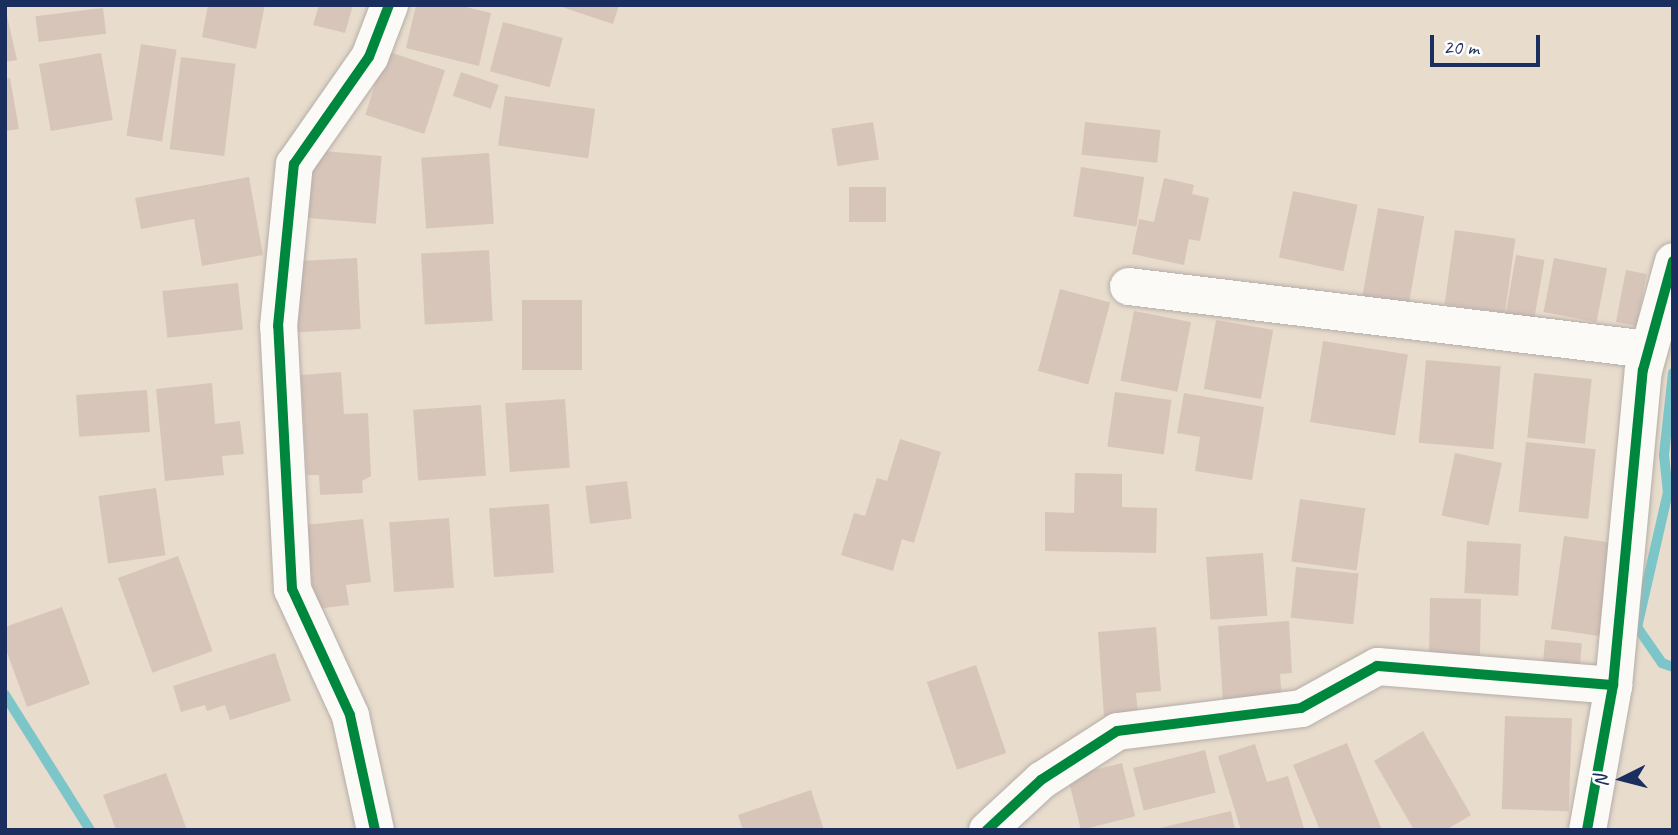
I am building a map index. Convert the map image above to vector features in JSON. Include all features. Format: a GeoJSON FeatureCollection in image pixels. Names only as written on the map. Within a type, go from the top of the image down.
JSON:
{"type":"FeatureCollection","features":[{"type":"Feature","properties":{"kind":"street"},"geometry":{"type":"LineString","coordinates":[[375,830],[350,715],[292,589],[278,326],[293,164],[369,57],[389,5]]}},
{"type":"Feature","properties":{"kind":"street"},"geometry":{"type":"LineString","coordinates":[[1587,830],[1613,685],[1648,349],[1673,261]]}},
{"type":"Feature","properties":{"kind":"street"},"geometry":{"type":"LineString","coordinates":[[1128,286],[1648,349]]}},
{"type":"Feature","properties":{"kind":"street"},"geometry":{"type":"LineString","coordinates":[[987,830],[1041,780],[1116,731],[1301,708],[1377,666],[1613,685]]}},
{"type":"Feature","properties":{"kind":"building"},"geometry":{"type":"Polygon","coordinates":[[[208,5],[265,5],[256,49],[202,37],[208,5]]]}},
{"type":"Feature","properties":{"kind":"building"},"geometry":{"type":"Polygon","coordinates":[[[319,5],[353,5],[345,33],[313,25],[319,5]]]}},
{"type":"Feature","properties":{"kind":"building"},"geometry":{"type":"Polygon","coordinates":[[[416,5],[458,5],[491,13],[479,66],[406,48],[416,5]]]}},
{"type":"Feature","properties":{"kind":"building"},"geometry":{"type":"Polygon","coordinates":[[[556,5],[619,5],[613,24],[556,5]]]}},
{"type":"Feature","properties":{"kind":"building"},"geometry":{"type":"Polygon","coordinates":[[[5,7],[17,60],[5,62],[5,7]]]}},
{"type":"Feature","properties":{"kind":"building"},"geometry":{"type":"Polygon","coordinates":[[[103,8],[106,34],[39,42],[36,16],[103,8]]]}},
{"type":"Feature","properties":{"kind":"building"},"geometry":{"type":"Polygon","coordinates":[[[503,22],[563,38],[550,87],[490,71],[503,22]]]}},
{"type":"Feature","properties":{"kind":"building"},"geometry":{"type":"Polygon","coordinates":[[[141,44],[177,50],[162,141],[126,136],[141,44]]]}},
{"type":"Feature","properties":{"kind":"building"},"geometry":{"type":"Polygon","coordinates":[[[386,51],[445,70],[424,134],[365,115],[386,51]]]}},
{"type":"Feature","properties":{"kind":"building"},"geometry":{"type":"Polygon","coordinates":[[[101,53],[113,120],[51,131],[39,64],[101,53]]]}},
{"type":"Feature","properties":{"kind":"building"},"geometry":{"type":"Polygon","coordinates":[[[181,57],[236,64],[224,156],[170,149],[181,57]]]}},
{"type":"Feature","properties":{"kind":"building"},"geometry":{"type":"Polygon","coordinates":[[[461,72],[499,85],[491,109],[453,96],[461,72]]]}},
{"type":"Feature","properties":{"kind":"building"},"geometry":{"type":"Polygon","coordinates":[[[10,78],[19,129],[5,131],[5,79],[10,78]]]}},
{"type":"Feature","properties":{"kind":"building"},"geometry":{"type":"Polygon","coordinates":[[[505,96],[595,109],[588,158],[498,146],[505,96]]]}},
{"type":"Feature","properties":{"kind":"building"},"geometry":{"type":"Polygon","coordinates":[[[873,122],[879,160],[837,166],[832,129],[873,122]]]}},
{"type":"Feature","properties":{"kind":"building"},"geometry":{"type":"Polygon","coordinates":[[[1085,122],[1161,130],[1157,163],[1082,155],[1085,122]]]}},
{"type":"Feature","properties":{"kind":"building"},"geometry":{"type":"Polygon","coordinates":[[[312,150],[382,156],[376,224],[306,218],[312,150]]]}},
{"type":"Feature","properties":{"kind":"building"},"geometry":{"type":"Polygon","coordinates":[[[489,153],[494,224],[426,229],[421,158],[489,153]]]}},
{"type":"Feature","properties":{"kind":"building"},"geometry":{"type":"Polygon","coordinates":[[[1081,167],[1144,177],[1136,226],[1073,216],[1081,167]]]}},
{"type":"Feature","properties":{"kind":"building"},"geometry":{"type":"Polygon","coordinates":[[[249,177],[263,255],[202,266],[194,219],[141,229],[135,198],[249,177]]]}},
{"type":"Feature","properties":{"kind":"building"},"geometry":{"type":"Polygon","coordinates":[[[1164,178],[1194,185],[1192,194],[1209,198],[1200,241],[1189,239],[1184,265],[1132,254],[1139,219],[1154,222],[1164,178]]]}},
{"type":"Feature","properties":{"kind":"building"},"geometry":{"type":"Polygon","coordinates":[[[849,187],[886,187],[886,222],[849,222],[849,187]]]}},
{"type":"Feature","properties":{"kind":"building"},"geometry":{"type":"Polygon","coordinates":[[[1293,191],[1358,205],[1343,271],[1279,258],[1293,191]]]}},
{"type":"Feature","properties":{"kind":"building"},"geometry":{"type":"Polygon","coordinates":[[[1378,208],[1424,216],[1407,315],[1361,306],[1378,208]]]}},
{"type":"Feature","properties":{"kind":"building"},"geometry":{"type":"Polygon","coordinates":[[[1455,230],[1515,238],[1505,313],[1445,304],[1455,230]]]}},
{"type":"Feature","properties":{"kind":"building"},"geometry":{"type":"Polygon","coordinates":[[[489,250],[493,321],[425,324],[421,254],[489,250]]]}},
{"type":"Feature","properties":{"kind":"building"},"geometry":{"type":"Polygon","coordinates":[[[1516,255],[1545,260],[1533,326],[1504,321],[1516,255]]]}},
{"type":"Feature","properties":{"kind":"building"},"geometry":{"type":"Polygon","coordinates":[[[357,258],[361,329],[293,332],[289,262],[357,258]]]}},
{"type":"Feature","properties":{"kind":"building"},"geometry":{"type":"Polygon","coordinates":[[[1554,258],[1607,268],[1597,322],[1544,312],[1554,258]]]}},
{"type":"Feature","properties":{"kind":"building"},"geometry":{"type":"Polygon","coordinates":[[[1626,270],[1647,274],[1637,326],[1616,322],[1626,270]]]}},
{"type":"Feature","properties":{"kind":"building"},"geometry":{"type":"Polygon","coordinates":[[[238,283],[243,330],[167,338],[162,291],[238,283]]]}},
{"type":"Feature","properties":{"kind":"building"},"geometry":{"type":"Polygon","coordinates":[[[1060,289],[1110,302],[1088,385],[1038,371],[1060,289]]]}},
{"type":"Feature","properties":{"kind":"building"},"geometry":{"type":"Polygon","coordinates":[[[522,300],[582,300],[582,370],[522,370],[522,300]]]}},
{"type":"Feature","properties":{"kind":"building"},"geometry":{"type":"Polygon","coordinates":[[[1134,311],[1191,322],[1177,392],[1120,381],[1134,311]]]}},
{"type":"Feature","properties":{"kind":"building"},"geometry":{"type":"Polygon","coordinates":[[[1216,320],[1273,330],[1261,399],[1204,389],[1216,320]]]}},
{"type":"Feature","properties":{"kind":"building"},"geometry":{"type":"Polygon","coordinates":[[[1323,341],[1408,354],[1395,435],[1310,422],[1323,341]]]}},
{"type":"Feature","properties":{"kind":"building"},"geometry":{"type":"Polygon","coordinates":[[[1426,360],[1501,367],[1493,449],[1419,443],[1426,360]]]}},
{"type":"Feature","properties":{"kind":"building"},"geometry":{"type":"Polygon","coordinates":[[[341,372],[344,414],[368,413],[371,476],[362,481],[363,493],[320,495],[319,475],[307,475],[301,375],[341,372]]]}},
{"type":"Feature","properties":{"kind":"building"},"geometry":{"type":"Polygon","coordinates":[[[1534,373],[1592,379],[1585,444],[1527,438],[1534,373]]]}},
{"type":"Feature","properties":{"kind":"building"},"geometry":{"type":"Polygon","coordinates":[[[212,383],[215,424],[240,421],[244,454],[222,456],[224,475],[165,481],[156,389],[212,383]]]}},
{"type":"Feature","properties":{"kind":"building"},"geometry":{"type":"Polygon","coordinates":[[[147,390],[150,432],[79,437],[76,395],[147,390]]]}},
{"type":"Feature","properties":{"kind":"building"},"geometry":{"type":"Polygon","coordinates":[[[1115,392],[1171,400],[1164,454],[1107,446],[1115,392]]]}},
{"type":"Feature","properties":{"kind":"building"},"geometry":{"type":"Polygon","coordinates":[[[1184,393],[1264,407],[1252,480],[1195,471],[1200,437],[1177,433],[1184,393]]]}},
{"type":"Feature","properties":{"kind":"building"},"geometry":{"type":"Polygon","coordinates":[[[565,399],[570,468],[510,472],[505,403],[565,399]]]}},
{"type":"Feature","properties":{"kind":"building"},"geometry":{"type":"Polygon","coordinates":[[[481,405],[486,476],[418,481],[413,410],[481,405]]]}},
{"type":"Feature","properties":{"kind":"building"},"geometry":{"type":"Polygon","coordinates":[[[900,439],[941,452],[914,543],[902,539],[893,571],[841,555],[854,513],[865,516],[877,478],[887,481],[900,439]]]}},
{"type":"Feature","properties":{"kind":"building"},"geometry":{"type":"Polygon","coordinates":[[[1526,442],[1596,449],[1588,519],[1519,512],[1526,442]]]}},
{"type":"Feature","properties":{"kind":"building"},"geometry":{"type":"Polygon","coordinates":[[[1455,453],[1502,463],[1489,526],[1442,516],[1455,453]]]}},
{"type":"Feature","properties":{"kind":"building"},"geometry":{"type":"Polygon","coordinates":[[[1075,473],[1122,474],[1122,507],[1157,508],[1156,553],[1045,551],[1045,512],[1074,513],[1075,473]]]}},
{"type":"Feature","properties":{"kind":"building"},"geometry":{"type":"Polygon","coordinates":[[[627,481],[632,519],[590,524],[585,486],[627,481]]]}},
{"type":"Feature","properties":{"kind":"building"},"geometry":{"type":"Polygon","coordinates":[[[156,488],[165,555],[108,563],[99,496],[156,488]]]}},
{"type":"Feature","properties":{"kind":"building"},"geometry":{"type":"Polygon","coordinates":[[[1300,499],[1365,508],[1357,571],[1291,561],[1300,499]]]}},
{"type":"Feature","properties":{"kind":"building"},"geometry":{"type":"Polygon","coordinates":[[[549,504],[554,573],[494,577],[489,508],[549,504]]]}},
{"type":"Feature","properties":{"kind":"building"},"geometry":{"type":"Polygon","coordinates":[[[449,518],[454,588],[394,592],[389,522],[449,518]]]}},
{"type":"Feature","properties":{"kind":"building"},"geometry":{"type":"Polygon","coordinates":[[[363,519],[371,582],[346,585],[349,605],[315,609],[305,525],[363,519]]]}},
{"type":"Feature","properties":{"kind":"building"},"geometry":{"type":"Polygon","coordinates":[[[1564,536],[1613,543],[1599,636],[1551,629],[1564,536]]]}},
{"type":"Feature","properties":{"kind":"building"},"geometry":{"type":"Polygon","coordinates":[[[1467,541],[1521,544],[1518,596],[1464,593],[1467,541]]]}},
{"type":"Feature","properties":{"kind":"building"},"geometry":{"type":"Polygon","coordinates":[[[1263,553],[1267,616],[1211,620],[1206,557],[1263,553]]]}},
{"type":"Feature","properties":{"kind":"building"},"geometry":{"type":"Polygon","coordinates":[[[178,556],[213,651],[152,673],[118,578],[178,556]]]}},
{"type":"Feature","properties":{"kind":"building"},"geometry":{"type":"Polygon","coordinates":[[[1296,567],[1359,574],[1353,624],[1291,618],[1296,567]]]}},
{"type":"Feature","properties":{"kind":"building"},"geometry":{"type":"Polygon","coordinates":[[[1430,598],[1481,599],[1480,664],[1429,663],[1430,598]]]}},
{"type":"Feature","properties":{"kind":"building"},"geometry":{"type":"Polygon","coordinates":[[[62,607],[90,684],[27,707],[5,647],[5,627],[62,607]]]}},
{"type":"Feature","properties":{"kind":"building"},"geometry":{"type":"Polygon","coordinates":[[[1289,621],[1292,673],[1280,674],[1282,699],[1223,703],[1218,626],[1289,621]]]}},
{"type":"Feature","properties":{"kind":"building"},"geometry":{"type":"Polygon","coordinates":[[[1156,627],[1161,691],[1136,693],[1138,714],[1104,716],[1098,632],[1156,627]]]}},
{"type":"Feature","properties":{"kind":"building"},"geometry":{"type":"Polygon","coordinates":[[[1545,640],[1582,643],[1579,676],[1542,673],[1545,640]]]}},
{"type":"Feature","properties":{"kind":"building"},"geometry":{"type":"Polygon","coordinates":[[[275,653],[291,701],[230,720],[225,705],[207,711],[205,705],[181,712],[173,686],[275,653]]]}},
{"type":"Feature","properties":{"kind":"building"},"geometry":{"type":"Polygon","coordinates":[[[976,665],[1006,753],[957,770],[927,682],[976,665]]]}},
{"type":"Feature","properties":{"kind":"building"},"geometry":{"type":"Polygon","coordinates":[[[1505,716],[1572,718],[1569,811],[1502,809],[1505,716]]]}},
{"type":"Feature","properties":{"kind":"building"},"geometry":{"type":"Polygon","coordinates":[[[1423,731],[1471,815],[1446,830],[1414,830],[1374,761],[1423,731]]]}},
{"type":"Feature","properties":{"kind":"building"},"geometry":{"type":"Polygon","coordinates":[[[1347,743],[1382,830],[1320,830],[1293,765],[1347,743]]]}},
{"type":"Feature","properties":{"kind":"building"},"geometry":{"type":"Polygon","coordinates":[[[1255,744],[1267,782],[1288,776],[1304,828],[1241,830],[1218,756],[1255,744]]]}},
{"type":"Feature","properties":{"kind":"building"},"geometry":{"type":"Polygon","coordinates":[[[1205,750],[1216,793],[1144,811],[1133,768],[1205,750]]]}},
{"type":"Feature","properties":{"kind":"building"},"geometry":{"type":"Polygon","coordinates":[[[1122,763],[1135,816],[1081,830],[1068,777],[1122,763]]]}},
{"type":"Feature","properties":{"kind":"building"},"geometry":{"type":"Polygon","coordinates":[[[166,773],[187,830],[116,830],[103,795],[166,773]]]}},
{"type":"Feature","properties":{"kind":"building"},"geometry":{"type":"Polygon","coordinates":[[[811,790],[824,830],[743,830],[738,815],[811,790]]]}},
{"type":"Feature","properties":{"kind":"building"},"geometry":{"type":"Polygon","coordinates":[[[1231,811],[1235,830],[1156,829],[1231,811]]]}},
{"type":"Feature","properties":{"kind":"waterway"},"geometry":{"type":"LineString","coordinates":[[1673,373],[1664,455],[1668,492],[1637,627],[1662,663],[1673,667]]}},
{"type":"Feature","properties":{"kind":"waterway"},"geometry":{"type":"LineString","coordinates":[[5,695],[90,830]]}},
{"type":"Feature","properties":{"kind":"cycle path"},"geometry":{"type":"LineString","coordinates":[[375,830],[350,715],[292,589],[278,326],[294,164],[369,57],[389,5]]}},
{"type":"Feature","properties":{"kind":"cycle path"},"geometry":{"type":"LineString","coordinates":[[1587,830],[1613,685],[1643,370],[1673,261]]}},
{"type":"Feature","properties":{"kind":"cycle path"},"geometry":{"type":"LineString","coordinates":[[987,830],[1041,780],[1117,731],[1301,708],[1377,666],[1613,685]]}}]}
